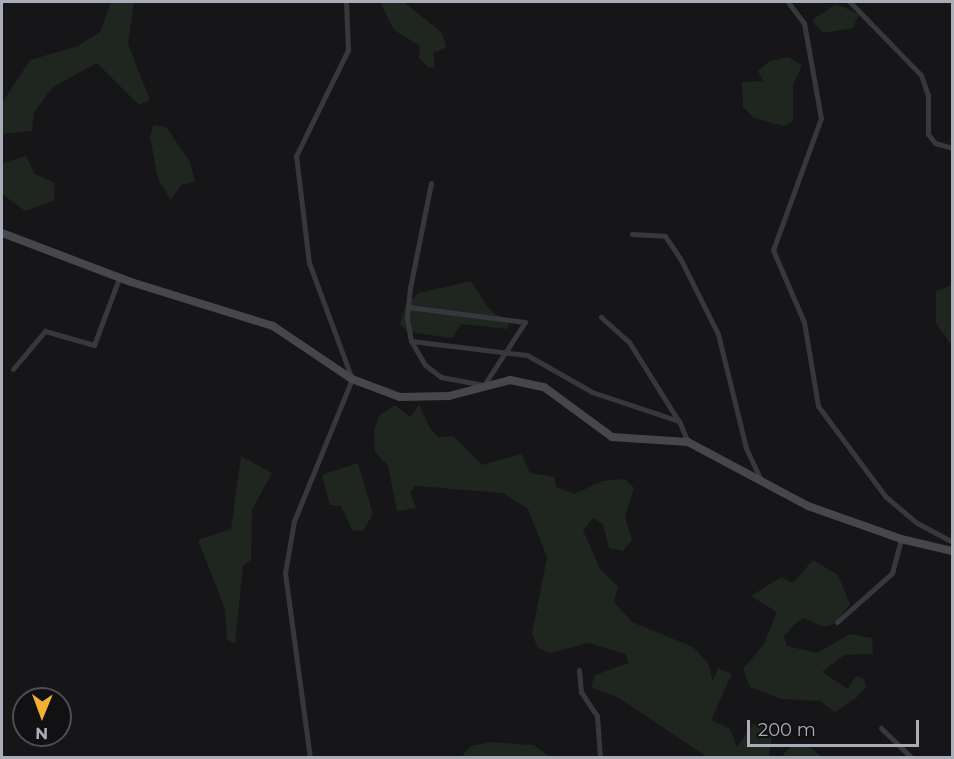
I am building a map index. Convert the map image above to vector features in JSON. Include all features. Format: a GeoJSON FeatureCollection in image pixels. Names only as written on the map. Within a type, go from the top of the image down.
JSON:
{"type":"FeatureCollection","features":[{"type":"Feature","properties":{"kind":"main road"},"geometry":{"type":"LineString","coordinates":[[2,233],[119,278],[273,326],[352,379],[400,397],[424,399],[510,381],[544,387],[603,432],[624,441],[688,442],[763,484],[901,540],[952,551]]}},
{"type":"Feature","properties":{"kind":"street"},"geometry":{"type":"LineString","coordinates":[[310,758],[285,573],[294,521],[352,379],[309,263],[296,156],[348,50],[346,2]]}},
{"type":"Feature","properties":{"kind":"street"},"geometry":{"type":"LineString","coordinates":[[788,2],[804,23],[821,118],[773,250],[804,322],[818,406],[885,496],[917,523],[952,542]]}},
{"type":"Feature","properties":{"kind":"street"},"geometry":{"type":"LineString","coordinates":[[850,2],[921,75],[928,95],[928,134],[935,143],[952,148]]}},
{"type":"Feature","properties":{"kind":"street"},"geometry":{"type":"LineString","coordinates":[[408,307],[525,322],[484,385],[441,377],[424,365],[411,341],[408,307],[431,183]]}},
{"type":"Feature","properties":{"kind":"street"},"geometry":{"type":"LineString","coordinates":[[632,234],[665,236],[680,258],[718,334],[746,448],[763,484]]}},
{"type":"Feature","properties":{"kind":"street"},"geometry":{"type":"LineString","coordinates":[[13,369],[45,331],[94,345],[119,278]]}},
{"type":"Feature","properties":{"kind":"street"},"geometry":{"type":"LineString","coordinates":[[601,317],[629,342],[679,421],[688,442]]}},
{"type":"Feature","properties":{"kind":"street"},"geometry":{"type":"LineString","coordinates":[[411,341],[507,349],[592,392],[679,421]]}},
{"type":"Feature","properties":{"kind":"street"},"geometry":{"type":"LineString","coordinates":[[837,622],[892,573],[901,540]]}},
{"type":"Feature","properties":{"kind":"street"},"geometry":{"type":"LineString","coordinates":[[579,670],[581,692],[597,716],[600,758]]}},
{"type":"Feature","properties":{"kind":"street"},"geometry":{"type":"LineString","coordinates":[[881,728],[912,758]]}},
{"type":"Feature","properties":{"kind":"shaded area"},"geometry":{"type":"Polygon","coordinates":[[[111,2],[134,2],[128,44],[150,100],[139,105],[97,63],[53,87],[34,112],[32,131],[2,134],[2,103],[30,60],[78,46],[100,32],[111,2]]]}},
{"type":"Feature","properties":{"kind":"shaded area"},"geometry":{"type":"Polygon","coordinates":[[[380,2],[404,2],[442,33],[446,47],[433,53],[435,67],[429,68],[419,58],[420,46],[394,30],[380,2]]]}},
{"type":"Feature","properties":{"kind":"shaded area"},"geometry":{"type":"Polygon","coordinates":[[[836,4],[859,14],[853,28],[823,33],[812,20],[836,4]]]}},
{"type":"Feature","properties":{"kind":"shaded area"},"geometry":{"type":"Polygon","coordinates":[[[788,57],[802,65],[793,85],[793,121],[784,126],[754,118],[743,107],[742,82],[763,81],[758,71],[770,61],[788,57]]]}},
{"type":"Feature","properties":{"kind":"shaded area"},"geometry":{"type":"Polygon","coordinates":[[[153,125],[166,127],[190,162],[195,182],[181,185],[171,200],[158,179],[150,137],[153,125]]]}},
{"type":"Feature","properties":{"kind":"shaded area"},"geometry":{"type":"Polygon","coordinates":[[[26,156],[35,174],[55,183],[54,201],[25,211],[2,194],[2,163],[26,156]]]}},
{"type":"Feature","properties":{"kind":"shaded area"},"geometry":{"type":"Polygon","coordinates":[[[471,281],[490,310],[509,324],[507,329],[461,324],[452,338],[408,332],[400,324],[406,304],[419,293],[471,281]]]}},
{"type":"Feature","properties":{"kind":"shaded area"},"geometry":{"type":"Polygon","coordinates":[[[952,285],[952,346],[936,323],[936,291],[952,285]]]}},
{"type":"Feature","properties":{"kind":"shaded area"},"geometry":{"type":"Polygon","coordinates":[[[395,405],[410,417],[419,405],[431,430],[439,437],[453,436],[482,465],[521,454],[530,473],[554,477],[556,487],[574,494],[603,481],[625,479],[634,488],[625,517],[632,540],[623,551],[609,548],[603,524],[593,518],[583,530],[600,569],[618,587],[614,602],[632,622],[693,647],[708,663],[713,681],[718,668],[732,674],[711,720],[730,729],[737,747],[753,724],[761,723],[772,733],[769,757],[707,757],[619,698],[591,687],[595,675],[629,663],[625,654],[589,643],[550,653],[538,648],[532,634],[547,557],[528,509],[503,493],[415,486],[410,493],[416,508],[397,511],[388,466],[375,452],[374,431],[379,416],[395,405]]]}},
{"type":"Feature","properties":{"kind":"shaded area"},"geometry":{"type":"Polygon","coordinates":[[[241,456],[272,473],[252,510],[251,560],[243,566],[235,644],[227,639],[225,609],[198,540],[231,529],[241,456]]]}},
{"type":"Feature","properties":{"kind":"shaded area"},"geometry":{"type":"Polygon","coordinates":[[[358,463],[373,514],[363,531],[352,530],[341,506],[330,505],[322,475],[358,463]]]}},
{"type":"Feature","properties":{"kind":"shaded area"},"geometry":{"type":"Polygon","coordinates":[[[813,560],[838,575],[850,604],[834,624],[823,627],[804,618],[795,624],[784,637],[787,646],[817,653],[850,634],[872,638],[873,654],[844,655],[822,672],[848,689],[856,676],[864,679],[866,687],[856,698],[835,712],[820,701],[781,699],[750,687],[743,669],[764,644],[777,612],[751,596],[781,577],[793,583],[813,560]]]}},
{"type":"Feature","properties":{"kind":"shaded area"},"geometry":{"type":"Polygon","coordinates":[[[492,742],[534,745],[550,757],[461,757],[471,746],[492,742]]]}},
{"type":"Feature","properties":{"kind":"shaded area"},"geometry":{"type":"Polygon","coordinates":[[[791,746],[809,746],[822,757],[781,757],[791,746]]]}}]}
